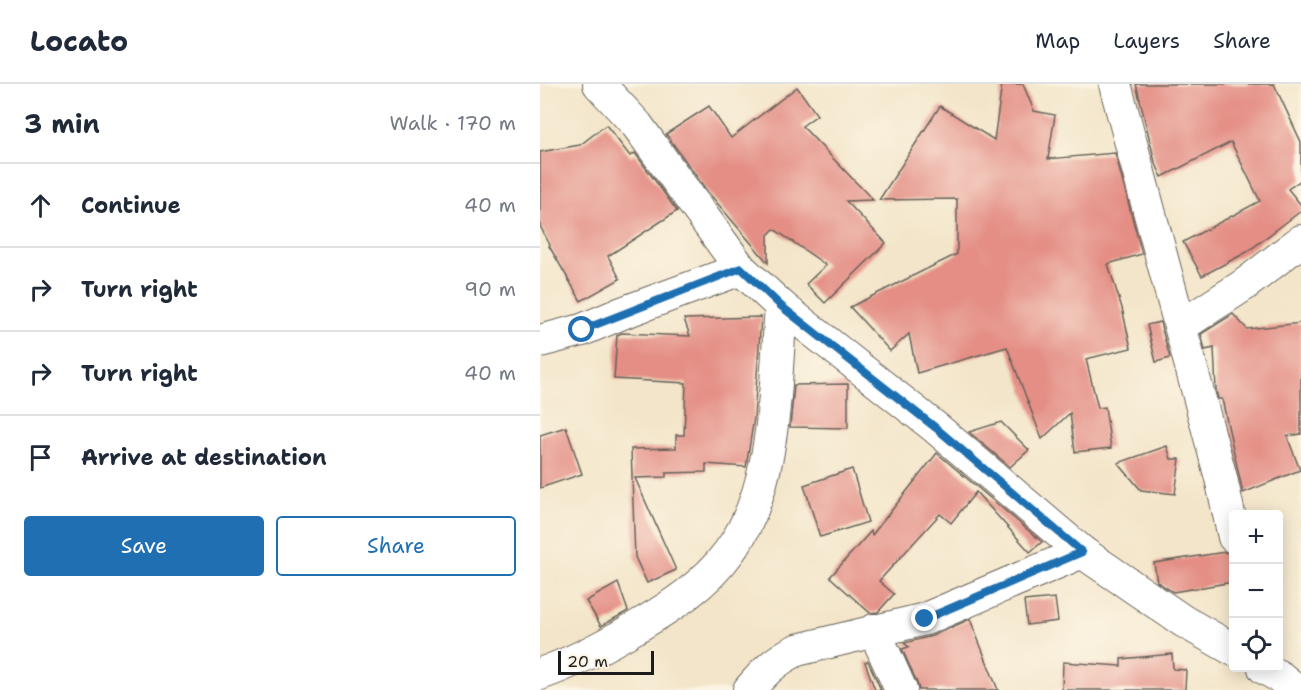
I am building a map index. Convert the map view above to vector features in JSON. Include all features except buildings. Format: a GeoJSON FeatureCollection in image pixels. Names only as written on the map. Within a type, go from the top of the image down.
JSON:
{"type":"FeatureCollection","features":[{"type":"Feature","properties":{"kind":"street"},"geometry":{"type":"LineString","coordinates":[[599,84],[637,125],[741,268],[781,306],[936,428],[1082,552],[1183,621],[1229,648]]}},
{"type":"Feature","properties":{"kind":"street"},"geometry":{"type":"LineString","coordinates":[[1115,84],[1221,478],[1229,517]]}},
{"type":"Feature","properties":{"kind":"street"},"geometry":{"type":"LineString","coordinates":[[1181,326],[1244,285],[1301,241]]}},
{"type":"Feature","properties":{"kind":"street"},"geometry":{"type":"LineString","coordinates":[[540,341],[582,330],[741,268]]}},
{"type":"Feature","properties":{"kind":"street"},"geometry":{"type":"LineString","coordinates":[[540,674],[585,657],[671,607],[704,581],[730,552],[748,520],[764,471],[771,430],[781,306]]}},
{"type":"Feature","properties":{"kind":"street"},"geometry":{"type":"LineString","coordinates":[[749,690],[772,665],[797,650],[925,619],[1082,552]]}},
{"type":"Feature","properties":{"kind":"street"},"geometry":{"type":"LineString","coordinates":[[874,630],[902,690]]}},
{"type":"Feature","properties":{"kind":"route"},"geometry":{"type":"LineString","coordinates":[[582,330],[741,268],[781,306],[936,428],[1082,552],[925,619]]}}]}
